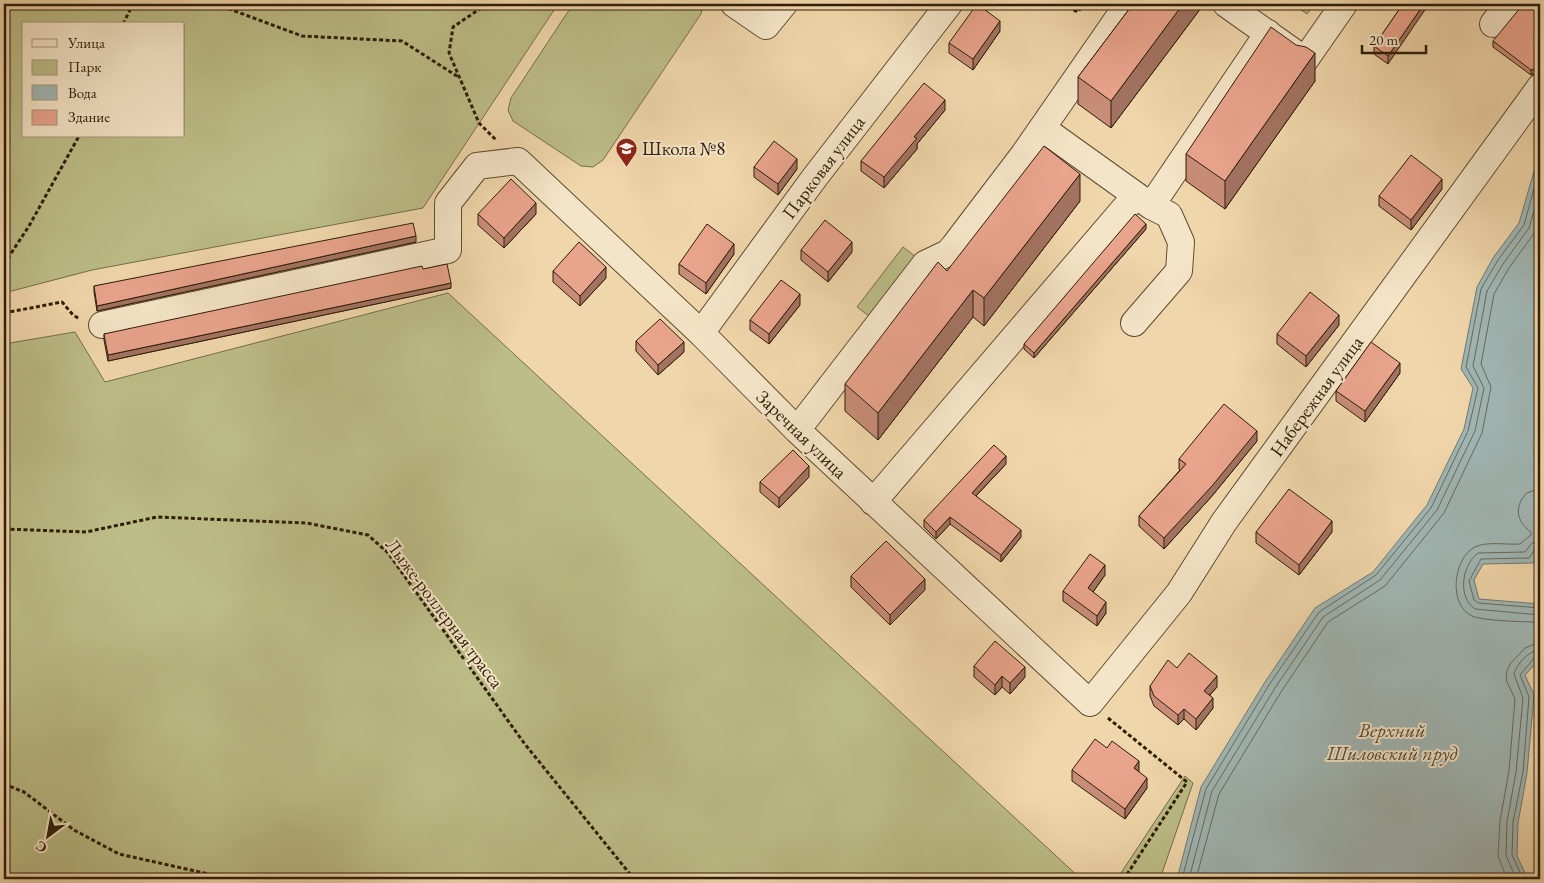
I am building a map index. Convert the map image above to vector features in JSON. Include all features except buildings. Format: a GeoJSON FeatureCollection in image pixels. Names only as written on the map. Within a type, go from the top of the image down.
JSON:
{"type":"FeatureCollection","features":[{"type":"Feature","properties":{"kind":"street"},"geometry":{"type":"LineString","coordinates":[[734,4],[766,26],[784,4]]}},
{"type":"Feature","properties":{"kind":"street","name":"Парковая улица"},"geometry":{"type":"LineString","coordinates":[[701,333],[815,177],[949,4]]}},
{"type":"Feature","properties":{"kind":"street"},"geometry":{"type":"LineString","coordinates":[[797,430],[925,264],[948,253],[1042,128],[1128,4]]}},
{"type":"Feature","properties":{"kind":"street"},"geometry":{"type":"LineString","coordinates":[[1226,4],[1305,60],[1344,4]]}},
{"type":"Feature","properties":{"kind":"street"},"geometry":{"type":"LineString","coordinates":[[1493,24],[1508,4]]}},
{"type":"Feature","properties":{"kind":"street"},"geometry":{"type":"LineString","coordinates":[[873,502],[1143,200],[1268,33]]}},
{"type":"Feature","properties":{"kind":"street","name":"Набережная улица"},"geometry":{"type":"LineString","coordinates":[[1090,704],[1179,593],[1224,522],[1540,87]]}},
{"type":"Feature","properties":{"kind":"street"},"geometry":{"type":"LineString","coordinates":[[1042,128],[1143,200],[1169,215],[1181,242],[1179,271],[1134,323]]}},
{"type":"Feature","properties":{"kind":"street"},"geometry":{"type":"LineString","coordinates":[[102,325],[448,250],[448,203],[476,166],[518,161]]}},
{"type":"Feature","properties":{"kind":"street","name":"Заречная улица"},"geometry":{"type":"LineString","coordinates":[[518,161],[701,333],[797,430],[1090,704]]}},
{"type":"Feature","properties":{"kind":"path"},"geometry":{"type":"LineString","coordinates":[[125,22],[132,4]]}},
{"type":"Feature","properties":{"kind":"path"},"geometry":{"type":"LineString","coordinates":[[216,4],[302,36],[402,41],[460,78]]}},
{"type":"Feature","properties":{"kind":"path"},"geometry":{"type":"LineString","coordinates":[[487,4],[453,27],[450,53],[479,123],[518,161]]}},
{"type":"Feature","properties":{"kind":"path"},"geometry":{"type":"LineString","coordinates":[[1062,4],[1078,12],[1083,4]]}},
{"type":"Feature","properties":{"kind":"path"},"geometry":{"type":"LineString","coordinates":[[4,264],[29,226],[78,138]]}},
{"type":"Feature","properties":{"kind":"path"},"geometry":{"type":"LineString","coordinates":[[4,313],[62,302],[73,315],[87,323],[102,325]]}},
{"type":"Feature","properties":{"kind":"path","name":"Лыже-роллерная трасса"},"geometry":{"type":"LineString","coordinates":[[4,529],[86,532],[157,517],[306,523],[368,535],[388,553],[524,743],[634,879]]}},
{"type":"Feature","properties":{"kind":"path"},"geometry":{"type":"LineString","coordinates":[[1090,704],[1187,782],[1124,879]]}},
{"type":"Feature","properties":{"kind":"path"},"geometry":{"type":"LineString","coordinates":[[4,784],[24,792],[74,830],[119,854],[231,879]]}},
{"type":"Feature","properties":{"kind":"green space"},"geometry":{"type":"Polygon","coordinates":[[[4,4],[558,4],[423,208],[92,270],[4,293],[4,4]]]}},
{"type":"Feature","properties":{"kind":"green space"},"geometry":{"type":"Polygon","coordinates":[[[573,4],[703,5],[701,14],[603,160],[593,167],[581,166],[513,121],[508,110],[511,98],[573,4]]]}},
{"type":"Feature","properties":{"kind":"green space"},"geometry":{"type":"Polygon","coordinates":[[[1293,4],[1314,4],[1307,14],[1293,4]]]}},
{"type":"Feature","properties":{"kind":"green space"},"geometry":{"type":"Polygon","coordinates":[[[903,247],[920,260],[874,320],[857,307],[903,247]]]}},
{"type":"Feature","properties":{"kind":"green space"},"geometry":{"type":"Polygon","coordinates":[[[448,293],[1081,879],[4,879],[4,344],[75,332],[105,382],[448,293]]]}},
{"type":"Feature","properties":{"kind":"green space"},"geometry":{"type":"Polygon","coordinates":[[[1185,776],[1193,783],[1160,879],[1117,879],[1185,776]]]}},
{"type":"Feature","properties":{"kind":"water","name":"Верхний Шиловский пруд"},"geometry":{"type":"Polygon","coordinates":[[[1540,157],[1540,503],[1536,511],[1540,524],[1539,544],[1533,563],[1483,564],[1474,580],[1479,599],[1540,604],[1540,659],[1525,675],[1534,695],[1527,773],[1518,823],[1517,856],[1528,879],[1177,879],[1201,787],[1265,682],[1315,608],[1373,572],[1427,505],[1464,429],[1473,388],[1461,369],[1477,287],[1493,258],[1519,223],[1537,161],[1540,157]]]}},
{"type":"Feature","properties":{"kind":"place","name":"Школа №8"},"geometry":{"type":"Point","coordinates":[626,167]}}]}
